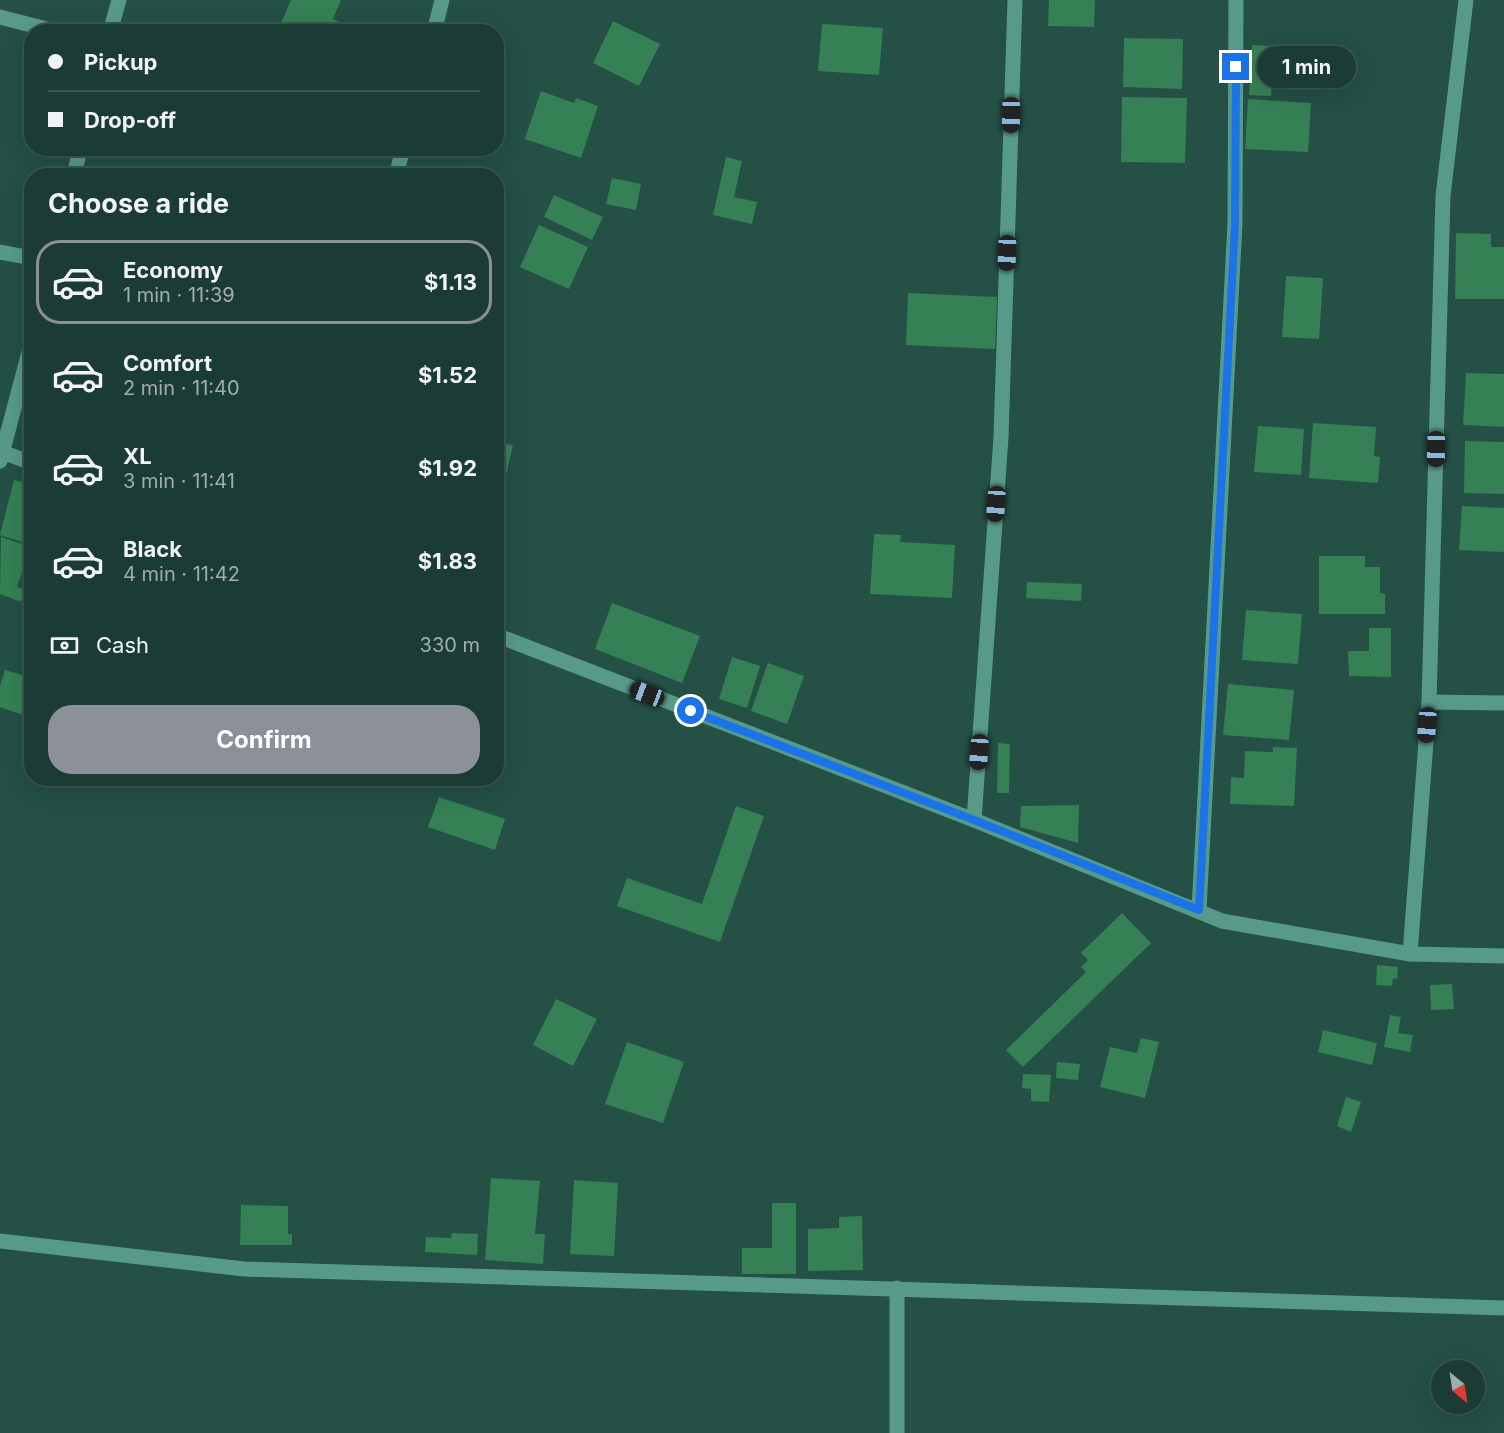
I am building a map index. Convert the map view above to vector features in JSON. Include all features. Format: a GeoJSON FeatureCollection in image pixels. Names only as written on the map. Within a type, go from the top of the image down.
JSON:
{"type":"FeatureCollection","features":[{"type":"Feature","properties":{"kind":"street"},"geometry":{"type":"LineString","coordinates":[[112,24],[118,0]]}},
{"type":"Feature","properties":{"kind":"street"},"geometry":{"type":"LineString","coordinates":[[436,24],[442,0]]}},
{"type":"Feature","properties":{"kind":"street"},"geometry":{"type":"LineString","coordinates":[[974,820],[1001,437],[1015,0]]}},
{"type":"Feature","properties":{"kind":"street"},"geometry":{"type":"LineString","coordinates":[[1199,910],[1235,224],[1236,0]]}},
{"type":"Feature","properties":{"kind":"street"},"geometry":{"type":"LineString","coordinates":[[1410,954],[1429,702],[1443,196],[1466,0]]}},
{"type":"Feature","properties":{"kind":"street"},"geometry":{"type":"LineString","coordinates":[[0,16],[29,24]]}},
{"type":"Feature","properties":{"kind":"street"},"geometry":{"type":"LineString","coordinates":[[0,252],[24,256]]}},
{"type":"Feature","properties":{"kind":"street"},"geometry":{"type":"LineString","coordinates":[[24,371],[1,456],[24,461]]}},
{"type":"Feature","properties":{"kind":"street"},"geometry":{"type":"LineString","coordinates":[[504,638],[974,820],[1222,921],[1410,954],[1504,956]]}},
{"type":"Feature","properties":{"kind":"street"},"geometry":{"type":"LineString","coordinates":[[1429,702],[1504,703]]}},
{"type":"Feature","properties":{"kind":"street"},"geometry":{"type":"LineString","coordinates":[[0,1241],[244,1269],[1504,1308]]}},
{"type":"Feature","properties":{"kind":"street"},"geometry":{"type":"LineString","coordinates":[[897,1288],[897,1433]]}},
{"type":"Feature","properties":{"kind":"building"},"geometry":{"type":"Polygon","coordinates":[[[291,0],[341,0],[333,19],[342,24],[307,22],[306,24],[281,24],[291,0]]]}},
{"type":"Feature","properties":{"kind":"building"},"geometry":{"type":"Polygon","coordinates":[[[1049,0],[1095,0],[1094,27],[1048,26],[1049,0]]]}},
{"type":"Feature","properties":{"kind":"building"},"geometry":{"type":"Polygon","coordinates":[[[613,21],[660,44],[639,86],[593,63],[613,21]]]}},
{"type":"Feature","properties":{"kind":"building"},"geometry":{"type":"Polygon","coordinates":[[[822,24],[883,28],[879,75],[818,71],[822,24]]]}},
{"type":"Feature","properties":{"kind":"building"},"geometry":{"type":"Polygon","coordinates":[[[1124,38],[1183,39],[1182,89],[1123,87],[1124,38]]]}},
{"type":"Feature","properties":{"kind":"building"},"geometry":{"type":"Polygon","coordinates":[[[1252,45],[1274,46],[1271,96],[1249,95],[1252,45]]]}},
{"type":"Feature","properties":{"kind":"building"},"geometry":{"type":"Polygon","coordinates":[[[541,91],[574,103],[576,98],[598,106],[581,158],[525,139],[541,91]]]}},
{"type":"Feature","properties":{"kind":"building"},"geometry":{"type":"Polygon","coordinates":[[[1122,97],[1187,98],[1185,163],[1121,162],[1122,97]]]}},
{"type":"Feature","properties":{"kind":"building"},"geometry":{"type":"Polygon","coordinates":[[[1248,99],[1311,103],[1308,152],[1245,149],[1248,99]]]}},
{"type":"Feature","properties":{"kind":"building"},"geometry":{"type":"Polygon","coordinates":[[[726,157],[742,161],[734,197],[757,202],[752,224],[713,215],[726,157]]]}},
{"type":"Feature","properties":{"kind":"building"},"geometry":{"type":"Polygon","coordinates":[[[612,178],[641,184],[636,210],[606,204],[612,178]]]}},
{"type":"Feature","properties":{"kind":"building"},"geometry":{"type":"Polygon","coordinates":[[[554,195],[603,217],[592,240],[544,217],[554,195]]]}},
{"type":"Feature","properties":{"kind":"building"},"geometry":{"type":"Polygon","coordinates":[[[539,225],[588,247],[569,289],[520,267],[539,225]]]}},
{"type":"Feature","properties":{"kind":"building"},"geometry":{"type":"Polygon","coordinates":[[[1456,233],[1491,234],[1491,247],[1504,247],[1504,299],[1455,299],[1456,233]]]}},
{"type":"Feature","properties":{"kind":"building"},"geometry":{"type":"Polygon","coordinates":[[[1286,276],[1323,278],[1319,339],[1282,337],[1286,276]]]}},
{"type":"Feature","properties":{"kind":"building"},"geometry":{"type":"Polygon","coordinates":[[[908,293],[997,297],[995,349],[906,345],[908,293]]]}},
{"type":"Feature","properties":{"kind":"building"},"geometry":{"type":"Polygon","coordinates":[[[1466,373],[1504,374],[1504,427],[1463,425],[1466,373]]]}},
{"type":"Feature","properties":{"kind":"building"},"geometry":{"type":"Polygon","coordinates":[[[1313,423],[1376,427],[1374,456],[1380,457],[1378,483],[1309,478],[1313,423]]]}},
{"type":"Feature","properties":{"kind":"building"},"geometry":{"type":"Polygon","coordinates":[[[1258,426],[1304,429],[1301,475],[1254,472],[1258,426]]]}},
{"type":"Feature","properties":{"kind":"building"},"geometry":{"type":"Polygon","coordinates":[[[1465,441],[1504,442],[1504,494],[1464,493],[1465,441]]]}},
{"type":"Feature","properties":{"kind":"building"},"geometry":{"type":"Polygon","coordinates":[[[504,443],[513,445],[504,484],[504,443]]]}},
{"type":"Feature","properties":{"kind":"building"},"geometry":{"type":"Polygon","coordinates":[[[14,480],[24,482],[24,542],[0,535],[14,480]]]}},
{"type":"Feature","properties":{"kind":"building"},"geometry":{"type":"Polygon","coordinates":[[[1462,506],[1504,508],[1504,552],[1459,550],[1462,506]]]}},
{"type":"Feature","properties":{"kind":"building"},"geometry":{"type":"Polygon","coordinates":[[[874,534],[901,535],[900,542],[955,545],[952,598],[870,594],[874,534]]]}},
{"type":"Feature","properties":{"kind":"building"},"geometry":{"type":"Polygon","coordinates":[[[1,537],[24,545],[24,567],[17,587],[24,590],[24,593],[21,602],[0,594],[1,537]]]}},
{"type":"Feature","properties":{"kind":"building"},"geometry":{"type":"Polygon","coordinates":[[[1319,556],[1365,556],[1365,567],[1380,567],[1380,593],[1385,594],[1385,614],[1319,614],[1319,556]]]}},
{"type":"Feature","properties":{"kind":"building"},"geometry":{"type":"Polygon","coordinates":[[[1027,582],[1082,584],[1081,601],[1026,598],[1027,582]]]}},
{"type":"Feature","properties":{"kind":"building"},"geometry":{"type":"Polygon","coordinates":[[[612,603],[700,636],[682,683],[595,649],[612,603]]]}},
{"type":"Feature","properties":{"kind":"building"},"geometry":{"type":"Polygon","coordinates":[[[1246,610],[1302,614],[1298,664],[1242,660],[1246,610]]]}},
{"type":"Feature","properties":{"kind":"building"},"geometry":{"type":"Polygon","coordinates":[[[1369,628],[1391,628],[1391,677],[1349,676],[1348,651],[1369,651],[1369,628]]]}},
{"type":"Feature","properties":{"kind":"building"},"geometry":{"type":"Polygon","coordinates":[[[732,657],[760,666],[747,708],[719,699],[732,657]]]}},
{"type":"Feature","properties":{"kind":"building"},"geometry":{"type":"Polygon","coordinates":[[[768,663],[804,676],[787,724],[751,711],[768,663]]]}},
{"type":"Feature","properties":{"kind":"building"},"geometry":{"type":"Polygon","coordinates":[[[5,670],[24,676],[24,715],[0,707],[0,686],[5,670]]]}},
{"type":"Feature","properties":{"kind":"building"},"geometry":{"type":"Polygon","coordinates":[[[1228,684],[1294,690],[1289,740],[1223,735],[1228,684]]]}},
{"type":"Feature","properties":{"kind":"building"},"geometry":{"type":"Polygon","coordinates":[[[998,743],[1010,744],[1009,793],[997,793],[998,743]]]}},
{"type":"Feature","properties":{"kind":"building"},"geometry":{"type":"Polygon","coordinates":[[[1273,747],[1297,748],[1294,806],[1230,804],[1231,777],[1244,778],[1245,751],[1273,752],[1273,747]]]}},
{"type":"Feature","properties":{"kind":"building"},"geometry":{"type":"Polygon","coordinates":[[[439,797],[505,819],[495,850],[428,827],[439,797]]]}},
{"type":"Feature","properties":{"kind":"building"},"geometry":{"type":"Polygon","coordinates":[[[1079,805],[1078,843],[1020,827],[1021,806],[1079,805]]]}},
{"type":"Feature","properties":{"kind":"building"},"geometry":{"type":"Polygon","coordinates":[[[736,806],[764,816],[720,942],[617,906],[627,878],[702,904],[736,806]]]}},
{"type":"Feature","properties":{"kind":"building"},"geometry":{"type":"Polygon","coordinates":[[[1122,913],[1151,943],[1023,1067],[1006,1050],[1086,972],[1081,967],[1088,960],[1081,953],[1122,913]]]}},
{"type":"Feature","properties":{"kind":"building"},"geometry":{"type":"Polygon","coordinates":[[[1377,965],[1398,967],[1397,979],[1393,978],[1392,986],[1376,985],[1377,965]]]}},
{"type":"Feature","properties":{"kind":"building"},"geometry":{"type":"Polygon","coordinates":[[[1452,984],[1454,1009],[1431,1010],[1430,985],[1452,984]]]}},
{"type":"Feature","properties":{"kind":"building"},"geometry":{"type":"Polygon","coordinates":[[[556,999],[597,1019],[573,1066],[533,1045],[556,999]]]}},
{"type":"Feature","properties":{"kind":"building"},"geometry":{"type":"Polygon","coordinates":[[[1390,1015],[1401,1017],[1398,1033],[1413,1035],[1410,1052],[1384,1047],[1390,1015]]]}},
{"type":"Feature","properties":{"kind":"building"},"geometry":{"type":"Polygon","coordinates":[[[1323,1030],[1377,1043],[1372,1065],[1318,1052],[1323,1030]]]}},
{"type":"Feature","properties":{"kind":"building"},"geometry":{"type":"Polygon","coordinates":[[[1141,1038],[1159,1042],[1145,1098],[1100,1087],[1110,1047],[1137,1053],[1141,1038]]]}},
{"type":"Feature","properties":{"kind":"building"},"geometry":{"type":"Polygon","coordinates":[[[627,1042],[684,1062],[663,1123],[605,1104],[627,1042]]]}},
{"type":"Feature","properties":{"kind":"building"},"geometry":{"type":"Polygon","coordinates":[[[1057,1062],[1080,1064],[1078,1080],[1056,1078],[1057,1062]]]}},
{"type":"Feature","properties":{"kind":"building"},"geometry":{"type":"Polygon","coordinates":[[[1023,1074],[1051,1075],[1049,1102],[1031,1101],[1031,1089],[1022,1088],[1023,1074]]]}},
{"type":"Feature","properties":{"kind":"building"},"geometry":{"type":"Polygon","coordinates":[[[1346,1097],[1361,1102],[1351,1132],[1337,1126],[1346,1097]]]}},
{"type":"Feature","properties":{"kind":"building"},"geometry":{"type":"Polygon","coordinates":[[[491,1178],[540,1181],[535,1234],[545,1234],[543,1264],[485,1260],[491,1178]]]}},
{"type":"Feature","properties":{"kind":"building"},"geometry":{"type":"Polygon","coordinates":[[[574,1180],[618,1183],[614,1256],[570,1254],[574,1180]]]}},
{"type":"Feature","properties":{"kind":"building"},"geometry":{"type":"Polygon","coordinates":[[[772,1203],[796,1203],[796,1274],[742,1274],[742,1248],[772,1248],[772,1203]]]}},
{"type":"Feature","properties":{"kind":"building"},"geometry":{"type":"Polygon","coordinates":[[[241,1205],[288,1206],[288,1234],[292,1234],[292,1245],[240,1245],[241,1205]]]}},
{"type":"Feature","properties":{"kind":"building"},"geometry":{"type":"Polygon","coordinates":[[[862,1216],[863,1270],[808,1271],[808,1229],[839,1228],[839,1217],[862,1216]]]}},
{"type":"Feature","properties":{"kind":"building"},"geometry":{"type":"Polygon","coordinates":[[[452,1233],[478,1234],[477,1255],[425,1252],[426,1237],[451,1238],[452,1233]]]}},
{"type":"Feature","properties":{"kind":"route"},"geometry":{"type":"LineString","coordinates":[[691,711],[1199,910],[1235,224],[1236,67]]}}]}
